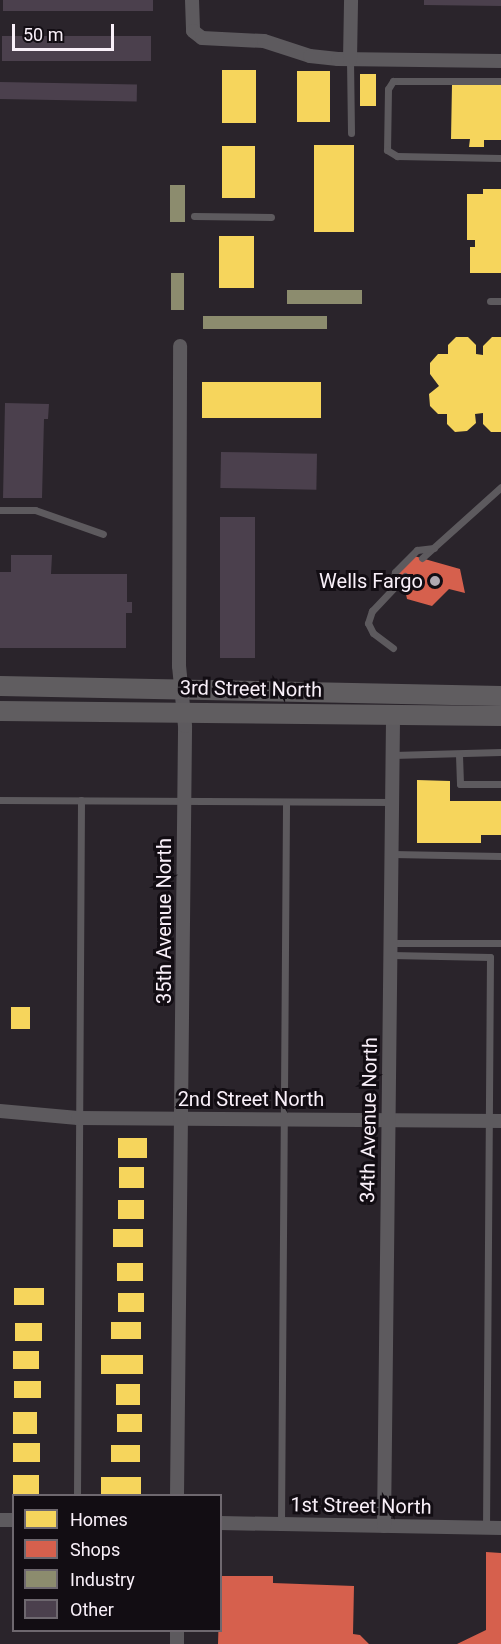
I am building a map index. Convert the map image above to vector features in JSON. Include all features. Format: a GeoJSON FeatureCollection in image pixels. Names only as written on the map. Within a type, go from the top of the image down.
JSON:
{"type":"FeatureCollection","features":[{"type":"Feature","properties":{"kind":"main road","name":"3rd Street North"},"geometry":{"type":"LineString","coordinates":[[0,686],[179,687],[501,696]]}},
{"type":"Feature","properties":{"kind":"main road","name":"3rd Street North"},"geometry":{"type":"LineString","coordinates":[[0,711],[185,715],[501,716]]}},
{"type":"Feature","properties":{"kind":"street"},"geometry":{"type":"LineString","coordinates":[[192,0],[193,32],[202,38],[264,41],[310,56],[350,60],[501,61]]}},
{"type":"Feature","properties":{"kind":"street"},"geometry":{"type":"LineString","coordinates":[[350,60],[351,0]]}},
{"type":"Feature","properties":{"kind":"street","name":"35th Avenue North"},"geometry":{"type":"LineString","coordinates":[[177,1494],[185,715],[179,687],[180,346]]}},
{"type":"Feature","properties":{"kind":"street","name":"34th Avenue North"},"geometry":{"type":"LineString","coordinates":[[384,1526],[393,715]]}},
{"type":"Feature","properties":{"kind":"street","name":"2nd Street North"},"geometry":{"type":"LineString","coordinates":[[0,1111],[78,1118],[495,1120]]}},
{"type":"Feature","properties":{"kind":"street","name":"1st Street North"},"geometry":{"type":"LineString","coordinates":[[222,1523],[501,1528]]}},
{"type":"Feature","properties":{"kind":"lane"},"geometry":{"type":"LineString","coordinates":[[350,60],[351,134]]}},
{"type":"Feature","properties":{"kind":"lane"},"geometry":{"type":"LineString","coordinates":[[501,81],[393,81],[388,88],[387,150],[397,156],[501,158]]}},
{"type":"Feature","properties":{"kind":"lane"},"geometry":{"type":"LineString","coordinates":[[194,216],[271,217]]}},
{"type":"Feature","properties":{"kind":"lane"},"geometry":{"type":"LineString","coordinates":[[490,300],[501,301]]}},
{"type":"Feature","properties":{"kind":"lane"},"geometry":{"type":"LineString","coordinates":[[422,558],[501,487]]}},
{"type":"Feature","properties":{"kind":"lane"},"geometry":{"type":"LineString","coordinates":[[0,510],[35,510],[103,534]]}},
{"type":"Feature","properties":{"kind":"lane"},"geometry":{"type":"LineString","coordinates":[[392,589],[395,572],[417,550],[434,548]]}},
{"type":"Feature","properties":{"kind":"lane"},"geometry":{"type":"LineString","coordinates":[[393,648],[373,633],[368,623],[372,611],[405,576]]}},
{"type":"Feature","properties":{"kind":"lane"},"geometry":{"type":"LineString","coordinates":[[393,755],[459,755],[501,752]]}},
{"type":"Feature","properties":{"kind":"lane"},"geometry":{"type":"LineString","coordinates":[[459,755],[460,784],[501,784]]}},
{"type":"Feature","properties":{"kind":"lane"},"geometry":{"type":"LineString","coordinates":[[0,800],[393,802]]}},
{"type":"Feature","properties":{"kind":"lane"},"geometry":{"type":"LineString","coordinates":[[77,1494],[81,800]]}},
{"type":"Feature","properties":{"kind":"lane"},"geometry":{"type":"LineString","coordinates":[[281,1524],[286,802]]}},
{"type":"Feature","properties":{"kind":"lane"},"geometry":{"type":"LineString","coordinates":[[392,854],[501,856]]}},
{"type":"Feature","properties":{"kind":"lane"},"geometry":{"type":"LineString","coordinates":[[391,949],[501,943]]}},
{"type":"Feature","properties":{"kind":"lane"},"geometry":{"type":"LineString","coordinates":[[391,949],[490,957],[495,1120],[486,1528]]}},
{"type":"Feature","properties":{"kind":"building: Homes"},"geometry":{"type":"Polygon","coordinates":[[[222,70],[256,70],[256,123],[222,123],[222,70]]]}},
{"type":"Feature","properties":{"kind":"building: Homes"},"geometry":{"type":"Polygon","coordinates":[[[297,71],[330,71],[330,122],[297,122],[297,71]]]}},
{"type":"Feature","properties":{"kind":"building: Homes"},"geometry":{"type":"Polygon","coordinates":[[[360,74],[376,74],[376,106],[360,106],[360,74]]]}},
{"type":"Feature","properties":{"kind":"building: Homes"},"geometry":{"type":"Polygon","coordinates":[[[452,84],[501,85],[501,140],[484,140],[484,147],[469,147],[470,139],[451,139],[452,84]]]}},
{"type":"Feature","properties":{"kind":"building: Homes"},"geometry":{"type":"Polygon","coordinates":[[[314,145],[354,145],[354,232],[314,232],[314,145]]]}},
{"type":"Feature","properties":{"kind":"building: Homes"},"geometry":{"type":"Polygon","coordinates":[[[222,146],[255,146],[255,198],[222,198],[222,146]]]}},
{"type":"Feature","properties":{"kind":"building: Homes"},"geometry":{"type":"Polygon","coordinates":[[[483,189],[501,189],[501,273],[470,273],[470,247],[475,247],[475,240],[467,240],[467,194],[483,194],[483,189]]]}},
{"type":"Feature","properties":{"kind":"building: Homes"},"geometry":{"type":"Polygon","coordinates":[[[219,236],[254,236],[254,288],[219,288],[219,236]]]}},
{"type":"Feature","properties":{"kind":"building: Homes"},"geometry":{"type":"Polygon","coordinates":[[[456,337],[468,337],[476,345],[476,354],[483,355],[483,346],[492,337],[501,337],[501,432],[491,432],[483,424],[483,413],[475,414],[476,423],[467,431],[455,432],[447,424],[447,414],[438,414],[430,406],[429,394],[439,386],[430,374],[430,363],[438,354],[448,354],[448,345],[456,337]]]}},
{"type":"Feature","properties":{"kind":"building: Homes"},"geometry":{"type":"Polygon","coordinates":[[[202,382],[321,382],[321,418],[202,418],[202,382]]]}},
{"type":"Feature","properties":{"kind":"building: Homes"},"geometry":{"type":"Polygon","coordinates":[[[417,780],[450,781],[450,801],[501,801],[501,835],[481,835],[481,843],[417,843],[417,780]]]}},
{"type":"Feature","properties":{"kind":"building: Homes"},"geometry":{"type":"Polygon","coordinates":[[[11,1007],[30,1007],[30,1029],[11,1029],[11,1007]]]}},
{"type":"Feature","properties":{"kind":"building: Homes"},"geometry":{"type":"Polygon","coordinates":[[[118,1138],[147,1138],[147,1158],[118,1158],[118,1138]]]}},
{"type":"Feature","properties":{"kind":"building: Homes"},"geometry":{"type":"Polygon","coordinates":[[[119,1167],[144,1167],[144,1188],[119,1188],[119,1167]]]}},
{"type":"Feature","properties":{"kind":"building: Homes"},"geometry":{"type":"Polygon","coordinates":[[[118,1200],[144,1200],[144,1219],[118,1219],[118,1200]]]}},
{"type":"Feature","properties":{"kind":"building: Homes"},"geometry":{"type":"Polygon","coordinates":[[[113,1229],[143,1229],[143,1247],[113,1247],[113,1229]]]}},
{"type":"Feature","properties":{"kind":"building: Homes"},"geometry":{"type":"Polygon","coordinates":[[[117,1263],[143,1263],[143,1281],[117,1281],[117,1263]]]}},
{"type":"Feature","properties":{"kind":"building: Homes"},"geometry":{"type":"Polygon","coordinates":[[[14,1288],[44,1288],[44,1305],[14,1305],[14,1288]]]}},
{"type":"Feature","properties":{"kind":"building: Homes"},"geometry":{"type":"Polygon","coordinates":[[[118,1293],[144,1293],[144,1312],[118,1312],[118,1293]]]}},
{"type":"Feature","properties":{"kind":"building: Homes"},"geometry":{"type":"Polygon","coordinates":[[[111,1322],[141,1322],[141,1339],[111,1339],[111,1322]]]}},
{"type":"Feature","properties":{"kind":"building: Homes"},"geometry":{"type":"Polygon","coordinates":[[[15,1323],[42,1323],[42,1341],[15,1341],[15,1323]]]}},
{"type":"Feature","properties":{"kind":"building: Homes"},"geometry":{"type":"Polygon","coordinates":[[[13,1351],[39,1351],[39,1369],[13,1369],[13,1351]]]}},
{"type":"Feature","properties":{"kind":"building: Homes"},"geometry":{"type":"Polygon","coordinates":[[[101,1355],[143,1355],[143,1374],[101,1374],[101,1355]]]}},
{"type":"Feature","properties":{"kind":"building: Homes"},"geometry":{"type":"Polygon","coordinates":[[[14,1381],[41,1381],[41,1398],[14,1398],[14,1381]]]}},
{"type":"Feature","properties":{"kind":"building: Homes"},"geometry":{"type":"Polygon","coordinates":[[[116,1384],[140,1384],[140,1405],[116,1405],[116,1384]]]}},
{"type":"Feature","properties":{"kind":"building: Homes"},"geometry":{"type":"Polygon","coordinates":[[[13,1412],[37,1412],[37,1434],[13,1434],[13,1412]]]}},
{"type":"Feature","properties":{"kind":"building: Homes"},"geometry":{"type":"Polygon","coordinates":[[[117,1414],[142,1414],[142,1432],[117,1432],[117,1414]]]}},
{"type":"Feature","properties":{"kind":"building: Homes"},"geometry":{"type":"Polygon","coordinates":[[[13,1443],[40,1443],[40,1462],[13,1462],[13,1443]]]}},
{"type":"Feature","properties":{"kind":"building: Homes"},"geometry":{"type":"Polygon","coordinates":[[[111,1445],[140,1445],[140,1462],[111,1462],[111,1445]]]}},
{"type":"Feature","properties":{"kind":"building: Homes"},"geometry":{"type":"Polygon","coordinates":[[[13,1475],[39,1475],[39,1494],[13,1494],[13,1475]]]}},
{"type":"Feature","properties":{"kind":"building: Homes"},"geometry":{"type":"Polygon","coordinates":[[[101,1477],[141,1477],[141,1494],[101,1494],[101,1477]]]}},
{"type":"Feature","properties":{"kind":"building: Shops","name":"Wells Fargo"},"geometry":{"type":"Polygon","coordinates":[[[414,556],[460,569],[465,593],[449,589],[432,606],[407,599],[404,584],[411,578],[396,573],[414,556]]]}},
{"type":"Feature","properties":{"kind":"building: Shops"},"geometry":{"type":"Polygon","coordinates":[[[486,1552],[501,1553],[501,1644],[457,1644],[486,1630],[486,1552]]]}},
{"type":"Feature","properties":{"kind":"building: Shops"},"geometry":{"type":"Polygon","coordinates":[[[222,1576],[273,1576],[273,1583],[354,1586],[353,1634],[360,1635],[369,1644],[218,1644],[218,1632],[222,1632],[222,1576]]]}},
{"type":"Feature","properties":{"kind":"building: Industry"},"geometry":{"type":"Polygon","coordinates":[[[170,185],[185,185],[185,222],[170,222],[170,185]]]}},
{"type":"Feature","properties":{"kind":"building: Industry"},"geometry":{"type":"Polygon","coordinates":[[[171,273],[184,273],[184,310],[171,310],[171,273]]]}},
{"type":"Feature","properties":{"kind":"building: Industry"},"geometry":{"type":"Polygon","coordinates":[[[287,290],[362,290],[362,304],[287,304],[287,290]]]}},
{"type":"Feature","properties":{"kind":"building: Industry"},"geometry":{"type":"Polygon","coordinates":[[[203,316],[327,316],[327,329],[203,329],[203,316]]]}},
{"type":"Feature","properties":{"kind":"building: Other"},"geometry":{"type":"Polygon","coordinates":[[[3,0],[153,0],[153,11],[3,11],[3,0]]]}},
{"type":"Feature","properties":{"kind":"building: Other"},"geometry":{"type":"Polygon","coordinates":[[[424,0],[501,0],[501,6],[424,5],[424,0]]]}},
{"type":"Feature","properties":{"kind":"building: Other"},"geometry":{"type":"Polygon","coordinates":[[[2,36],[151,36],[151,61],[2,61],[2,36]]]}},
{"type":"Feature","properties":{"kind":"building: Other"},"geometry":{"type":"Polygon","coordinates":[[[0,82],[137,84],[137,101],[0,99],[0,82]]]}},
{"type":"Feature","properties":{"kind":"building: Other"},"geometry":{"type":"Polygon","coordinates":[[[5,403],[49,404],[48,419],[44,419],[42,498],[3,498],[5,403]]]}},
{"type":"Feature","properties":{"kind":"building: Other"},"geometry":{"type":"Polygon","coordinates":[[[221,452],[317,454],[316,490],[220,488],[221,452]]]}},
{"type":"Feature","properties":{"kind":"building: Other"},"geometry":{"type":"Polygon","coordinates":[[[220,517],[255,517],[255,658],[220,658],[220,517]]]}},
{"type":"Feature","properties":{"kind":"building: Other"},"geometry":{"type":"Polygon","coordinates":[[[11,555],[52,555],[51,574],[127,574],[127,602],[132,602],[132,613],[126,613],[126,648],[0,648],[0,572],[11,572],[11,555]]]}},
{"type":"Feature","properties":{"kind":"place","name":"Wells Fargo"},"geometry":{"type":"Point","coordinates":[435,581]}}]}
